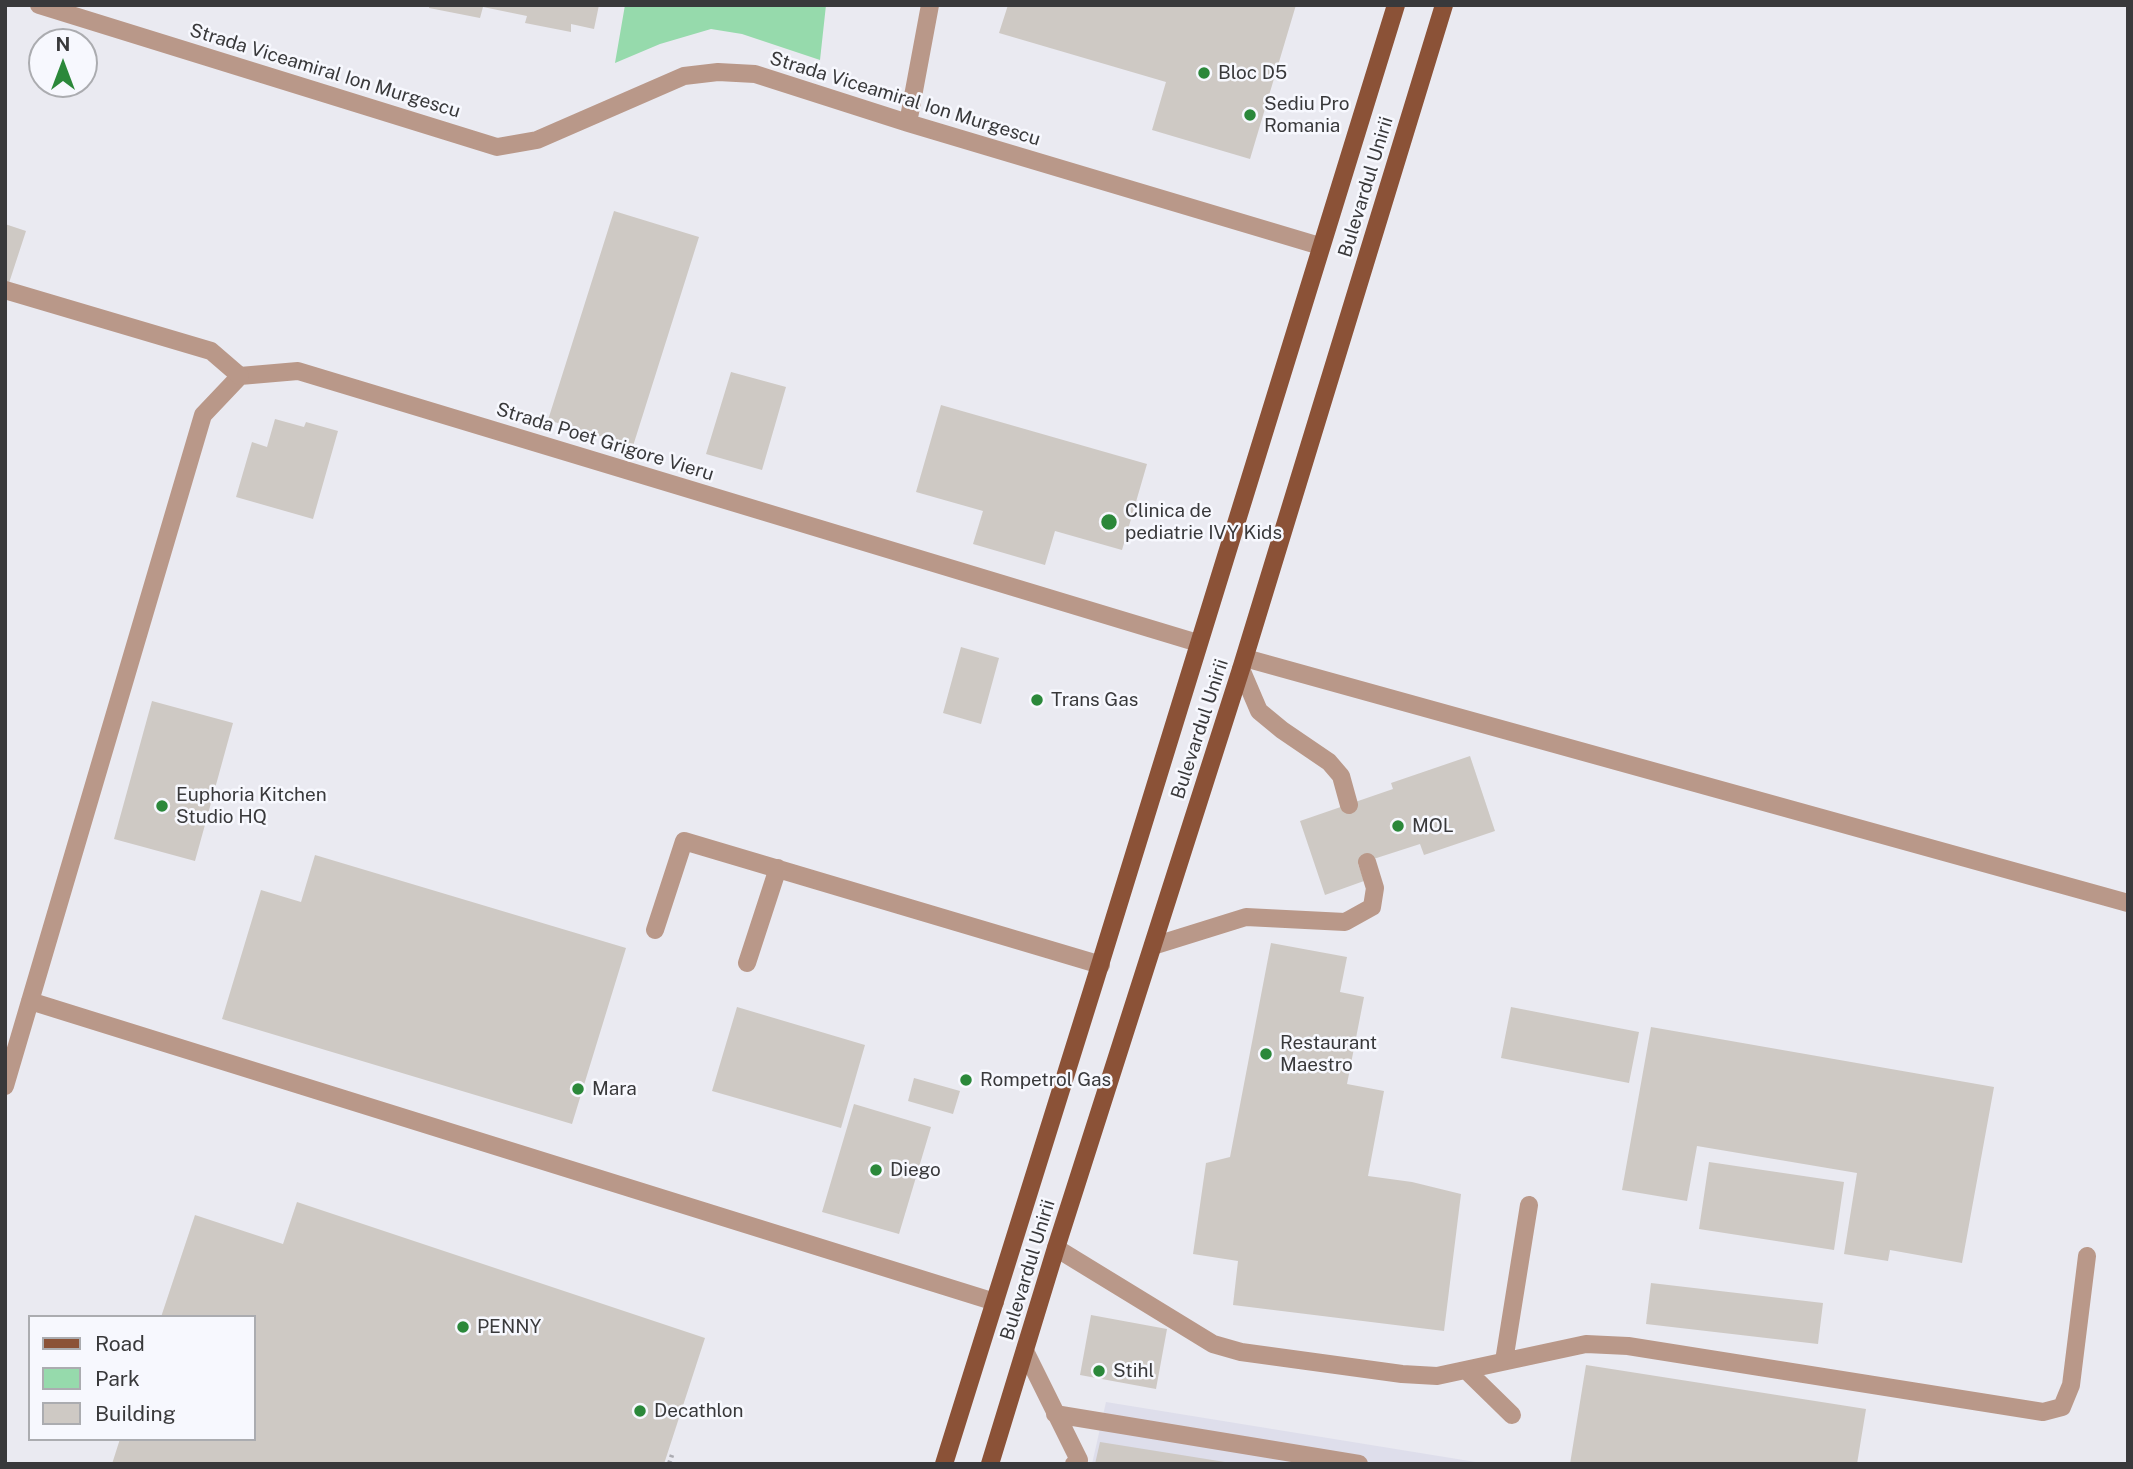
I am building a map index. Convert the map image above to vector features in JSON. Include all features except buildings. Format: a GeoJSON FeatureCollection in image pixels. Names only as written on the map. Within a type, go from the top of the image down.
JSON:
{"type":"FeatureCollection","features":[{"type":"Feature","properties":{"kind":"main road","name":"Bulevardul Unirii"},"geometry":{"type":"LineString","coordinates":[[944,1464],[1101,965],[1396,5]]}},
{"type":"Feature","properties":{"kind":"main road","name":"Bulevardul Unirii"},"geometry":{"type":"LineString","coordinates":[[990,1464],[1056,1248],[1243,663],[1444,5]]}},
{"type":"Feature","properties":{"kind":"street","name":"Strada Viceamiral Ion Murgescu"},"geometry":{"type":"LineString","coordinates":[[39,5],[497,147],[537,140],[684,76],[718,72],[755,74],[908,123],[1320,246]]}},
{"type":"Feature","properties":{"kind":"street"},"geometry":{"type":"LineString","coordinates":[[908,123],[930,5]]}},
{"type":"Feature","properties":{"kind":"street"},"geometry":{"type":"LineString","coordinates":[[5,290],[211,351],[240,376],[203,415],[5,1087]]}},
{"type":"Feature","properties":{"kind":"street","name":"Strada Poet Grigore Vieru"},"geometry":{"type":"LineString","coordinates":[[240,376],[298,371],[1198,643]]}},
{"type":"Feature","properties":{"kind":"street"},"geometry":{"type":"LineString","coordinates":[[1243,663],[1259,710],[1282,730],[1329,762],[1340,776],[1349,805]]}},
{"type":"Feature","properties":{"kind":"street"},"geometry":{"type":"LineString","coordinates":[[1243,663],[2128,903]]}},
{"type":"Feature","properties":{"kind":"street"},"geometry":{"type":"LineString","coordinates":[[655,930],[684,841],[1101,965]]}},
{"type":"Feature","properties":{"kind":"street"},"geometry":{"type":"LineString","coordinates":[[1153,946],[1246,917],[1345,922],[1372,907],[1375,888],[1367,862]]}},
{"type":"Feature","properties":{"kind":"street"},"geometry":{"type":"LineString","coordinates":[[747,963],[778,868]]}},
{"type":"Feature","properties":{"kind":"street"},"geometry":{"type":"LineString","coordinates":[[30,1001],[995,1302]]}},
{"type":"Feature","properties":{"kind":"street"},"geometry":{"type":"LineString","coordinates":[[1504,1362],[1530,1205]]}},
{"type":"Feature","properties":{"kind":"street"},"geometry":{"type":"LineString","coordinates":[[1056,1248],[1213,1344],[1241,1352],[1402,1374],[1437,1376],[1586,1344],[1628,1346],[2043,1412],[2062,1407],[2071,1385],[2087,1256]]}},
{"type":"Feature","properties":{"kind":"street"},"geometry":{"type":"LineString","coordinates":[[1025,1351],[1079,1460],[1074,1464]]}},
{"type":"Feature","properties":{"kind":"street"},"geometry":{"type":"LineString","coordinates":[[1467,1371],[1512,1415]]}},
{"type":"Feature","properties":{"kind":"street"},"geometry":{"type":"LineString","coordinates":[[1055,1414],[1359,1464]]}},
{"type":"Feature","properties":{"kind":"path"},"geometry":{"type":"LineString","coordinates":[[669,1464],[672,1455]]}},
{"type":"Feature","properties":{"kind":"shaded area"},"geometry":{"type":"Polygon","coordinates":[[[1106,1402],[1488,1464],[1092,1464],[1106,1402]]]}},
{"type":"Feature","properties":{"kind":"green space"},"geometry":{"type":"Polygon","coordinates":[[[625,5],[826,5],[820,60],[742,34],[711,29],[660,44],[615,63],[625,5]]]}},
{"type":"Feature","properties":{"kind":"place","name":"Bloc D5"},"geometry":{"type":"Point","coordinates":[1204,73]}},
{"type":"Feature","properties":{"kind":"place","name":"Sediu Pro Romania"},"geometry":{"type":"Point","coordinates":[1250,115]}},
{"type":"Feature","properties":{"kind":"place","name":"Clinica de pediatrie IVY Kids"},"geometry":{"type":"Point","coordinates":[1109,522]}},
{"type":"Feature","properties":{"kind":"place","name":"Trans Gas"},"geometry":{"type":"Point","coordinates":[1037,700]}},
{"type":"Feature","properties":{"kind":"place","name":"Euphoria Kitchen Studio HQ"},"geometry":{"type":"Point","coordinates":[162,806]}},
{"type":"Feature","properties":{"kind":"place","name":"MOL"},"geometry":{"type":"Point","coordinates":[1398,826]}},
{"type":"Feature","properties":{"kind":"place","name":"Restaurant Maestro"},"geometry":{"type":"Point","coordinates":[1266,1054]}},
{"type":"Feature","properties":{"kind":"place","name":"Rompetrol Gas"},"geometry":{"type":"Point","coordinates":[966,1080]}},
{"type":"Feature","properties":{"kind":"place","name":"Mara"},"geometry":{"type":"Point","coordinates":[578,1089]}},
{"type":"Feature","properties":{"kind":"place","name":"Diego"},"geometry":{"type":"Point","coordinates":[876,1170]}},
{"type":"Feature","properties":{"kind":"place","name":"PENNY"},"geometry":{"type":"Point","coordinates":[463,1327]}},
{"type":"Feature","properties":{"kind":"place","name":"Stihl"},"geometry":{"type":"Point","coordinates":[1099,1371]}},
{"type":"Feature","properties":{"kind":"place","name":"Decathlon"},"geometry":{"type":"Point","coordinates":[640,1411]}}]}
